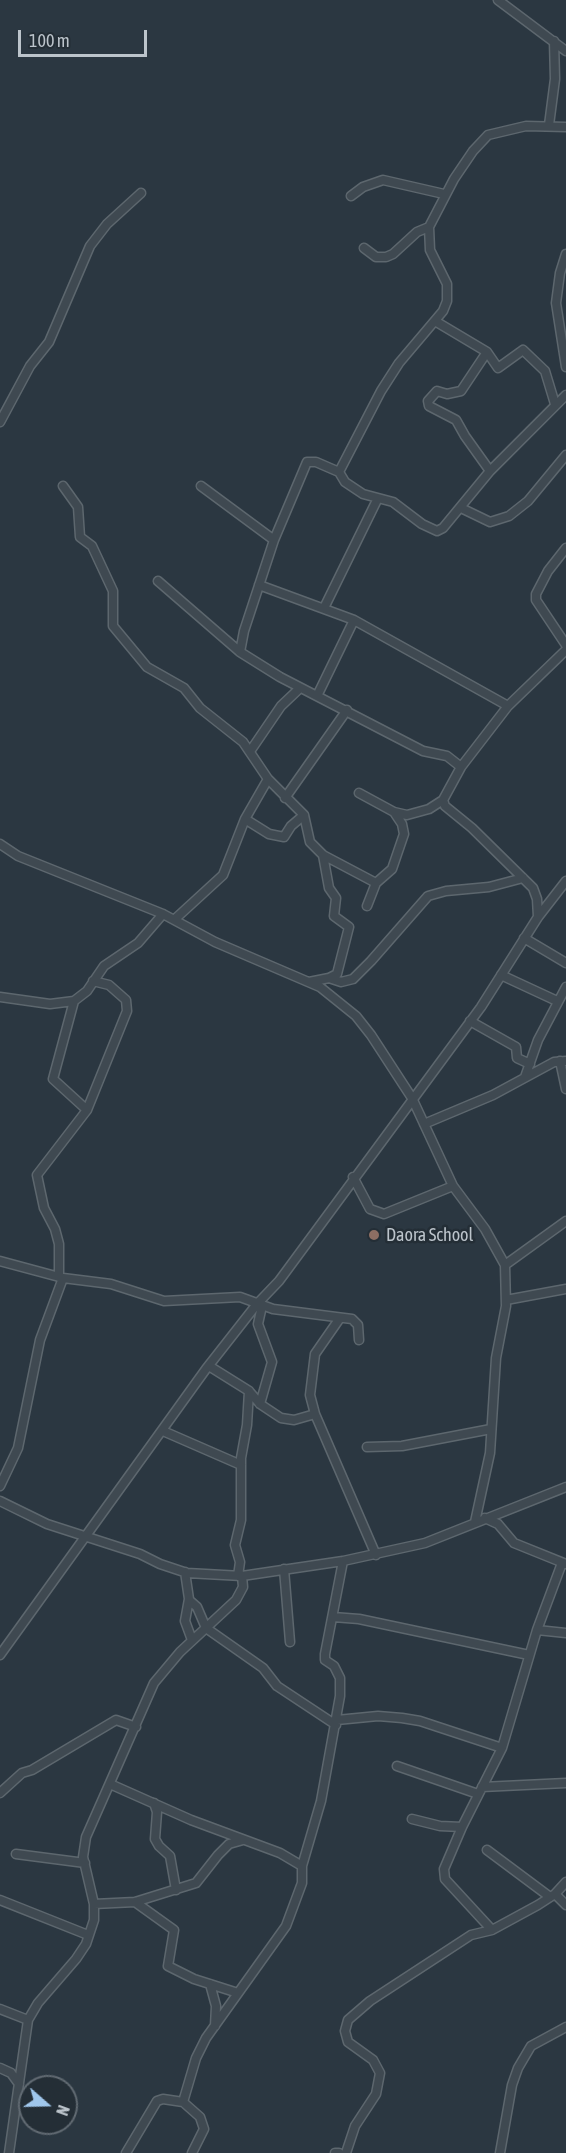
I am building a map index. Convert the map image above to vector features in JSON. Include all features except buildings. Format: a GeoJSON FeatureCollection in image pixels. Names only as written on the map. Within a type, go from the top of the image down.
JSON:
{"type":"FeatureCollection","features":[{"type":"Feature","properties":{"kind":"street"},"geometry":{"type":"LineString","coordinates":[[498,0],[566,51]]}},
{"type":"Feature","properties":{"kind":"street"},"geometry":{"type":"LineString","coordinates":[[549,125],[555,79],[554,41]]}},
{"type":"Feature","properties":{"kind":"street"},"geometry":{"type":"LineString","coordinates":[[339,472],[364,419],[399,363],[443,311],[448,292],[430,250],[429,227],[444,194],[473,151],[489,135],[526,126],[566,127]]}},
{"type":"Feature","properties":{"kind":"street"},"geometry":{"type":"LineString","coordinates":[[351,196],[363,187],[383,180],[444,194]]}},
{"type":"Feature","properties":{"kind":"street"},"geometry":{"type":"LineString","coordinates":[[0,422],[30,366],[49,342],[90,246],[107,224],[141,193]]}},
{"type":"Feature","properties":{"kind":"street"},"geometry":{"type":"LineString","coordinates":[[364,248],[376,257],[393,254],[417,232],[429,227]]}},
{"type":"Feature","properties":{"kind":"street"},"geometry":{"type":"LineString","coordinates":[[566,255],[560,273],[556,303],[566,367]]}},
{"type":"Feature","properties":{"kind":"street"},"geometry":{"type":"LineString","coordinates":[[435,321],[487,352],[500,369],[523,350],[545,371],[555,404]]}},
{"type":"Feature","properties":{"kind":"street"},"geometry":{"type":"LineString","coordinates":[[487,352],[461,391],[447,394],[437,391],[428,401],[429,406],[456,420],[490,471]]}},
{"type":"Feature","properties":{"kind":"street"},"geometry":{"type":"LineString","coordinates":[[240,652],[274,540],[307,462],[316,462],[339,472],[345,482],[377,500],[393,502],[422,524],[437,531],[443,528],[461,508],[490,471],[566,395]]}},
{"type":"Feature","properties":{"kind":"street"},"geometry":{"type":"LineString","coordinates":[[461,508],[490,522],[509,516],[528,501],[566,455]]}},
{"type":"Feature","properties":{"kind":"street"},"geometry":{"type":"LineString","coordinates":[[63,486],[78,507],[80,537],[92,546],[113,591],[113,626],[147,667],[184,688],[200,708],[251,750],[268,779],[304,814],[310,842],[323,855],[376,883]]}},
{"type":"Feature","properties":{"kind":"street"},"geometry":{"type":"LineString","coordinates":[[201,486],[274,540]]}},
{"type":"Feature","properties":{"kind":"street"},"geometry":{"type":"LineString","coordinates":[[324,608],[377,500]]}},
{"type":"Feature","properties":{"kind":"street"},"geometry":{"type":"LineString","coordinates":[[566,548],[543,579],[536,594],[536,600],[566,645]]}},
{"type":"Feature","properties":{"kind":"street"},"geometry":{"type":"LineString","coordinates":[[158,581],[240,652],[300,688],[347,710],[423,751],[447,756],[461,767]]}},
{"type":"Feature","properties":{"kind":"street"},"geometry":{"type":"LineString","coordinates":[[259,585],[354,620],[508,706]]}},
{"type":"Feature","properties":{"kind":"street"},"geometry":{"type":"LineString","coordinates":[[317,696],[354,620]]}},
{"type":"Feature","properties":{"kind":"street"},"geometry":{"type":"LineString","coordinates":[[359,793],[394,812],[407,815],[429,809],[443,800],[461,767],[508,706],[566,650]]}},
{"type":"Feature","properties":{"kind":"street"},"geometry":{"type":"LineString","coordinates":[[251,750],[281,706],[300,688]]}},
{"type":"Feature","properties":{"kind":"street"},"geometry":{"type":"LineString","coordinates":[[285,798],[347,710]]}},
{"type":"Feature","properties":{"kind":"street"},"geometry":{"type":"LineString","coordinates":[[175,920],[223,874],[245,819],[268,779]]}},
{"type":"Feature","properties":{"kind":"street"},"geometry":{"type":"LineString","coordinates":[[443,800],[445,806],[472,828],[523,878],[536,894],[538,917]]}},
{"type":"Feature","properties":{"kind":"street"},"geometry":{"type":"LineString","coordinates":[[367,906],[376,883],[392,869],[404,834],[402,824],[394,812]]}},
{"type":"Feature","properties":{"kind":"street"},"geometry":{"type":"LineString","coordinates":[[245,819],[269,834],[284,837],[291,826],[304,814]]}},
{"type":"Feature","properties":{"kind":"street"},"geometry":{"type":"LineString","coordinates":[[0,844],[18,856],[163,914],[215,942],[309,982],[335,997],[356,1016],[412,1098],[453,1186],[486,1229],[505,1265],[506,1300],[496,1358],[490,1453],[475,1522]]}},
{"type":"Feature","properties":{"kind":"street"},"geometry":{"type":"LineString","coordinates":[[323,855],[329,888],[336,900],[334,916],[349,927],[339,969],[330,978]]}},
{"type":"Feature","properties":{"kind":"street"},"geometry":{"type":"LineString","coordinates":[[309,982],[330,978],[341,982],[353,979],[372,961],[428,896],[447,891],[489,887],[523,878]]}},
{"type":"Feature","properties":{"kind":"street"},"geometry":{"type":"LineString","coordinates":[[2,1649],[209,1366],[279,1281],[353,1177],[470,1021],[552,896],[566,881]]}},
{"type":"Feature","properties":{"kind":"street"},"geometry":{"type":"LineString","coordinates":[[552,896],[566,896]]}},
{"type":"Feature","properties":{"kind":"street"},"geometry":{"type":"LineString","coordinates":[[0,997],[50,1004],[74,1001],[87,991],[104,966],[138,943],[163,914]]}},
{"type":"Feature","properties":{"kind":"street"},"geometry":{"type":"LineString","coordinates":[[524,938],[566,963]]}},
{"type":"Feature","properties":{"kind":"street"},"geometry":{"type":"LineString","coordinates":[[501,975],[557,1001]]}},
{"type":"Feature","properties":{"kind":"street"},"geometry":{"type":"LineString","coordinates":[[0,1486],[18,1448],[40,1340],[61,1278],[59,1244],[55,1229],[44,1208],[38,1175],[87,1110],[127,1011],[126,1000],[109,986],[93,981]]}},
{"type":"Feature","properties":{"kind":"street"},"geometry":{"type":"LineString","coordinates":[[525,1077],[557,1001],[566,987]]}},
{"type":"Feature","properties":{"kind":"street"},"geometry":{"type":"LineString","coordinates":[[74,1001],[53,1079],[87,1110]]}},
{"type":"Feature","properties":{"kind":"street"},"geometry":{"type":"LineString","coordinates":[[470,1021],[516,1047],[517,1058],[530,1064]]}},
{"type":"Feature","properties":{"kind":"street"},"geometry":{"type":"LineString","coordinates":[[424,1124],[493,1095],[525,1077],[563,1061],[566,1089]]}},
{"type":"Feature","properties":{"kind":"street"},"geometry":{"type":"LineString","coordinates":[[353,1177],[370,1209],[384,1215],[453,1186]]}},
{"type":"Feature","properties":{"kind":"street"},"geometry":{"type":"LineString","coordinates":[[505,1265],[566,1221]]}},
{"type":"Feature","properties":{"kind":"street"},"geometry":{"type":"LineString","coordinates":[[0,1261],[61,1278],[98,1281],[164,1300],[240,1297],[260,1305],[355,1321],[358,1325],[359,1340]]}},
{"type":"Feature","properties":{"kind":"street"},"geometry":{"type":"LineString","coordinates":[[506,1300],[566,1289]]}},
{"type":"Feature","properties":{"kind":"street"},"geometry":{"type":"LineString","coordinates":[[260,1305],[258,1324],[272,1362],[260,1404]]}},
{"type":"Feature","properties":{"kind":"street"},"geometry":{"type":"LineString","coordinates":[[340,1318],[315,1354],[310,1395],[315,1414],[376,1554]]}},
{"type":"Feature","properties":{"kind":"street"},"geometry":{"type":"LineString","coordinates":[[209,1366],[249,1391],[260,1404],[285,1420],[315,1414]]}},
{"type":"Feature","properties":{"kind":"street"},"geometry":{"type":"LineString","coordinates":[[20,2075],[28,2020],[38,2003],[76,1959],[94,1920],[94,1904],[84,1863],[83,1849],[86,1837],[154,1683],[192,1640],[241,1594],[240,1562],[235,1545],[241,1520],[241,1465],[249,1391]]}},
{"type":"Feature","properties":{"kind":"street"},"geometry":{"type":"LineString","coordinates":[[367,1447],[402,1446],[491,1429]]}},
{"type":"Feature","properties":{"kind":"street"},"geometry":{"type":"LineString","coordinates":[[163,1431],[241,1465]]}},
{"type":"Feature","properties":{"kind":"street"},"geometry":{"type":"LineString","coordinates":[[0,1501],[47,1524],[86,1535],[185,1572],[240,1576],[343,1561],[426,1543],[566,1487]]}},
{"type":"Feature","properties":{"kind":"street"},"geometry":{"type":"LineString","coordinates":[[485,1518],[498,1524],[514,1543],[564,1563],[537,1630],[502,1748],[447,1860],[445,1879],[492,1930]]}},
{"type":"Feature","properties":{"kind":"street"},"geometry":{"type":"LineString","coordinates":[[183,2102],[196,2058],[215,2026],[286,1926],[302,1883],[302,1866],[321,1801],[337,1723],[340,1678],[334,1666],[325,1660],[343,1561]]}},
{"type":"Feature","properties":{"kind":"street"},"geometry":{"type":"LineString","coordinates":[[284,1569],[290,1642]]}},
{"type":"Feature","properties":{"kind":"street"},"geometry":{"type":"LineString","coordinates":[[185,1572],[189,1600],[185,1620],[192,1640]]}},
{"type":"Feature","properties":{"kind":"street"},"geometry":{"type":"LineString","coordinates":[[189,1600],[197,1607],[206,1628],[263,1668],[277,1686],[337,1723],[395,1716],[420,1721],[502,1748]]}},
{"type":"Feature","properties":{"kind":"street"},"geometry":{"type":"LineString","coordinates":[[333,1617],[359,1619],[529,1655]]}},
{"type":"Feature","properties":{"kind":"street"},"geometry":{"type":"LineString","coordinates":[[537,1630],[566,1633]]}},
{"type":"Feature","properties":{"kind":"street"},"geometry":{"type":"LineString","coordinates":[[0,1793],[22,1773],[32,1770],[116,1719],[136,1727]]}},
{"type":"Feature","properties":{"kind":"street"},"geometry":{"type":"LineString","coordinates":[[397,1766],[480,1790],[566,1783]]}},
{"type":"Feature","properties":{"kind":"street"},"geometry":{"type":"LineString","coordinates":[[110,1784],[287,1856],[302,1866]]}},
{"type":"Feature","properties":{"kind":"street"},"geometry":{"type":"LineString","coordinates":[[154,1803],[157,1812],[155,1839],[170,1856],[176,1890]]}},
{"type":"Feature","properties":{"kind":"street"},"geometry":{"type":"LineString","coordinates":[[412,1819],[440,1826],[462,1827]]}},
{"type":"Feature","properties":{"kind":"street"},"geometry":{"type":"LineString","coordinates":[[94,1904],[135,1902],[200,1881],[218,1855],[229,1844],[244,1839]]}},
{"type":"Feature","properties":{"kind":"street"},"geometry":{"type":"LineString","coordinates":[[487,1850],[566,1905]]}},
{"type":"Feature","properties":{"kind":"street"},"geometry":{"type":"LineString","coordinates":[[16,1854],[84,1863]]}},
{"type":"Feature","properties":{"kind":"street"},"geometry":{"type":"LineString","coordinates":[[346,2153],[354,2126],[376,2094],[380,2073],[373,2060],[348,2042],[345,2031],[348,2020],[370,2001],[471,1935],[492,1930],[552,1896],[566,1882]]}},
{"type":"Feature","properties":{"kind":"street"},"geometry":{"type":"LineString","coordinates":[[0,1900],[88,1935]]}},
{"type":"Feature","properties":{"kind":"street"},"geometry":{"type":"LineString","coordinates":[[135,1902],[174,1930],[168,1966],[238,1993]]}},
{"type":"Feature","properties":{"kind":"street"},"geometry":{"type":"LineString","coordinates":[[210,1984],[216,2006],[215,2026]]}},
{"type":"Feature","properties":{"kind":"street"},"geometry":{"type":"LineString","coordinates":[[0,2009],[28,2020]]}},
{"type":"Feature","properties":{"kind":"street"},"geometry":{"type":"LineString","coordinates":[[500,2153],[512,2085],[518,2068],[531,2046],[566,2026]]}},
{"type":"Feature","properties":{"kind":"street"},"geometry":{"type":"LineString","coordinates":[[0,2068],[11,2073],[18,2083]]}},
{"type":"Feature","properties":{"kind":"street"},"geometry":{"type":"LineString","coordinates":[[9,2153],[18,2091]]}},
{"type":"Feature","properties":{"kind":"street"},"geometry":{"type":"LineString","coordinates":[[126,2153],[157,2101],[163,2099],[183,2102],[204,2124],[202,2134],[192,2153]]}},
{"type":"Feature","properties":{"kind":"place","name":"Daora School"},"geometry":{"type":"Point","coordinates":[374,1235]}}]}
